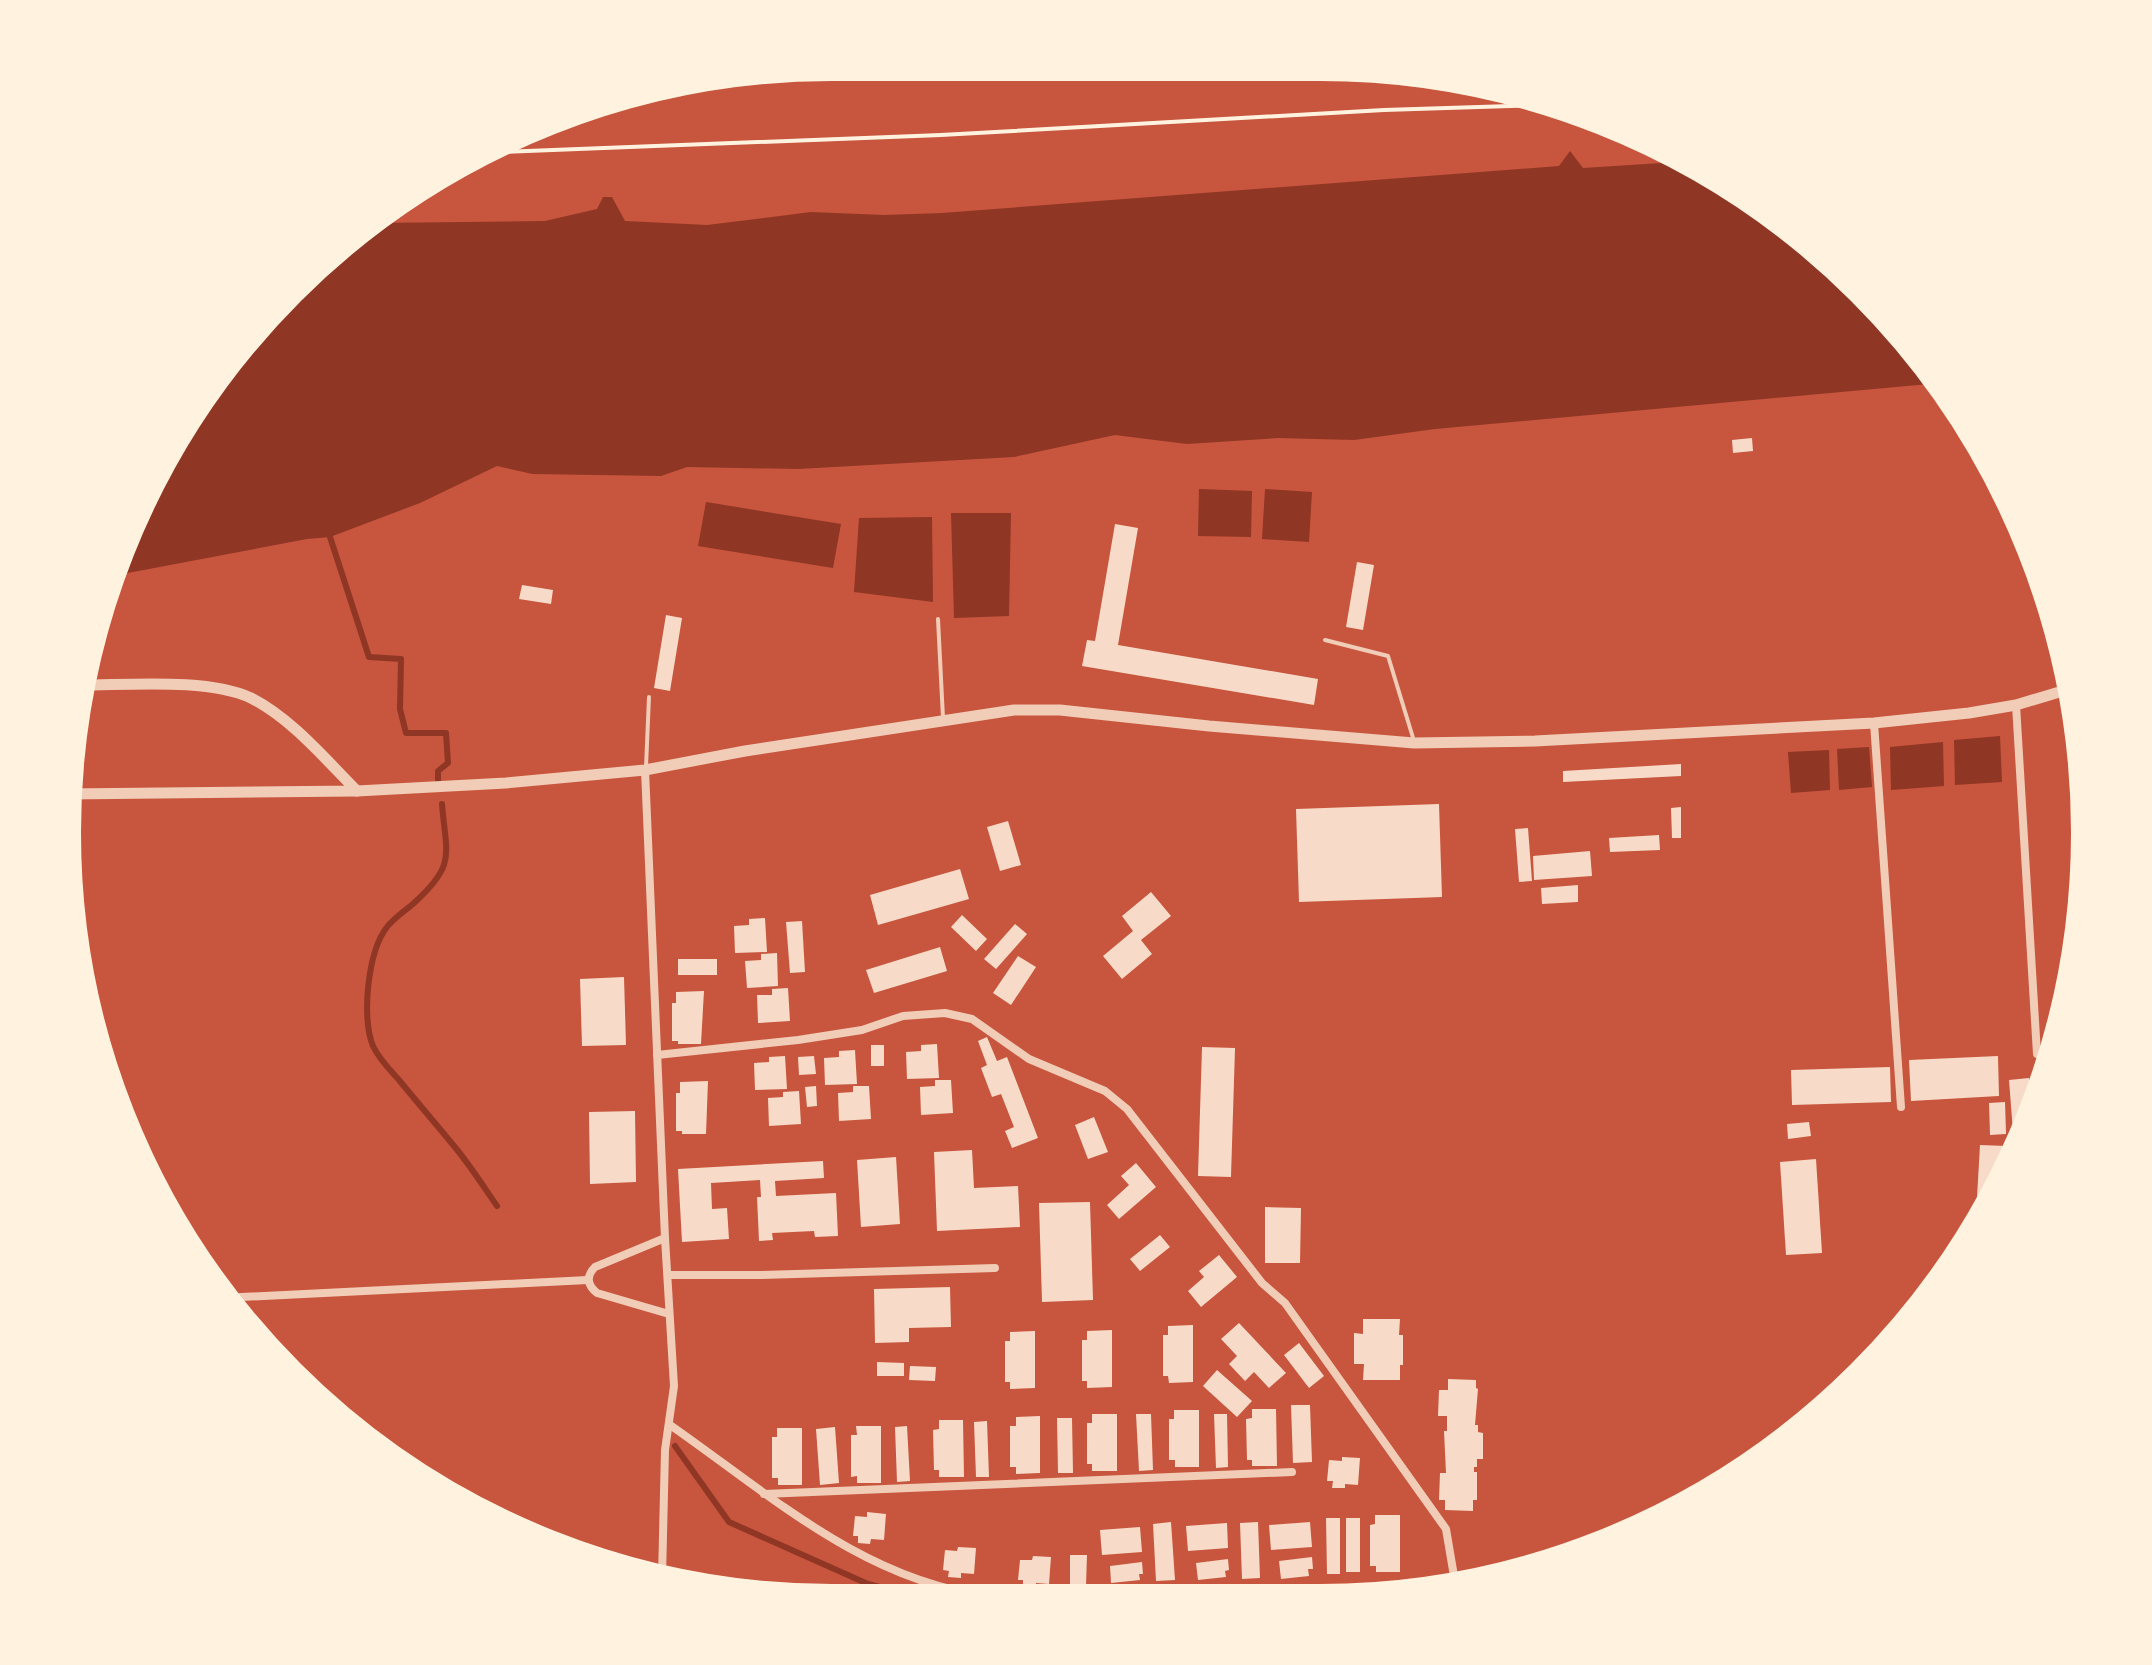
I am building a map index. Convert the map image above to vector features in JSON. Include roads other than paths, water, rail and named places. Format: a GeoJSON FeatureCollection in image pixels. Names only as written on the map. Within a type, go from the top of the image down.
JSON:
{"type":"FeatureCollection","features":[{"type":"Feature","properties":{"kind":"street"},"geometry":{"type":"LineString","coordinates":[[91,685],[204,686],[250,698],[286,723],[357,791]]}},
{"type":"Feature","properties":{"kind":"street"},"geometry":{"type":"LineString","coordinates":[[78,794],[436,788],[645,770],[745,751],[1014,710],[1060,710],[1414,743],[1535,741],[1874,723],[1969,713],[2016,705],[2062,691]]}},
{"type":"Feature","properties":{"kind":"street"},"geometry":{"type":"LineString","coordinates":[[2016,705],[2037,1054]]}},
{"type":"Feature","properties":{"kind":"street"},"geometry":{"type":"LineString","coordinates":[[1874,723],[1901,1107]]}},
{"type":"Feature","properties":{"kind":"street"},"geometry":{"type":"LineString","coordinates":[[645,770],[674,1386],[665,1450],[662,1569]]}},
{"type":"Feature","properties":{"kind":"street"},"geometry":{"type":"LineString","coordinates":[[657,1055],[798,1040],[862,1030],[903,1016],[945,1013],[972,1019],[1029,1059],[1105,1091],[1127,1109],[1262,1283],[1285,1303],[1446,1529],[1454,1576]]}},
{"type":"Feature","properties":{"kind":"street"},"geometry":{"type":"LineString","coordinates":[[665,1238],[595,1267],[589,1273],[588,1280],[590,1288],[597,1293],[669,1314]]}},
{"type":"Feature","properties":{"kind":"street"},"geometry":{"type":"LineString","coordinates":[[669,1275],[995,1268]]}},
{"type":"Feature","properties":{"kind":"street"},"geometry":{"type":"LineString","coordinates":[[236,1297],[588,1280]]}},
{"type":"Feature","properties":{"kind":"street"},"geometry":{"type":"LineString","coordinates":[[670,1425],[764,1494],[859,1555],[944,1589]]}},
{"type":"Feature","properties":{"kind":"street"},"geometry":{"type":"LineString","coordinates":[[764,1494],[1292,1472]]}},
{"type":"Feature","properties":{"kind":"lane"},"geometry":{"type":"LineString","coordinates":[[938,619],[943,720]]}},
{"type":"Feature","properties":{"kind":"lane"},"geometry":{"type":"LineString","coordinates":[[1325,640],[1388,656],[1414,743]]}},
{"type":"Feature","properties":{"kind":"lane"},"geometry":{"type":"LineString","coordinates":[[645,770],[649,697]]}},
{"type":"Feature","properties":{"kind":"waterway"},"geometry":{"type":"LineString","coordinates":[[330,537],[369,657],[401,659],[400,709],[406,733],[446,733],[448,763],[438,771],[438,780]]}},
{"type":"Feature","properties":{"kind":"waterway"},"geometry":{"type":"LineString","coordinates":[[442,804],[446,847],[443,868],[428,890],[390,924],[380,938],[368,985],[369,1034],[381,1060],[460,1153],[497,1206]]}},
{"type":"Feature","properties":{"kind":"waterway"},"geometry":{"type":"LineString","coordinates":[[675,1446],[729,1522],[868,1584],[887,1589]]}}]}
